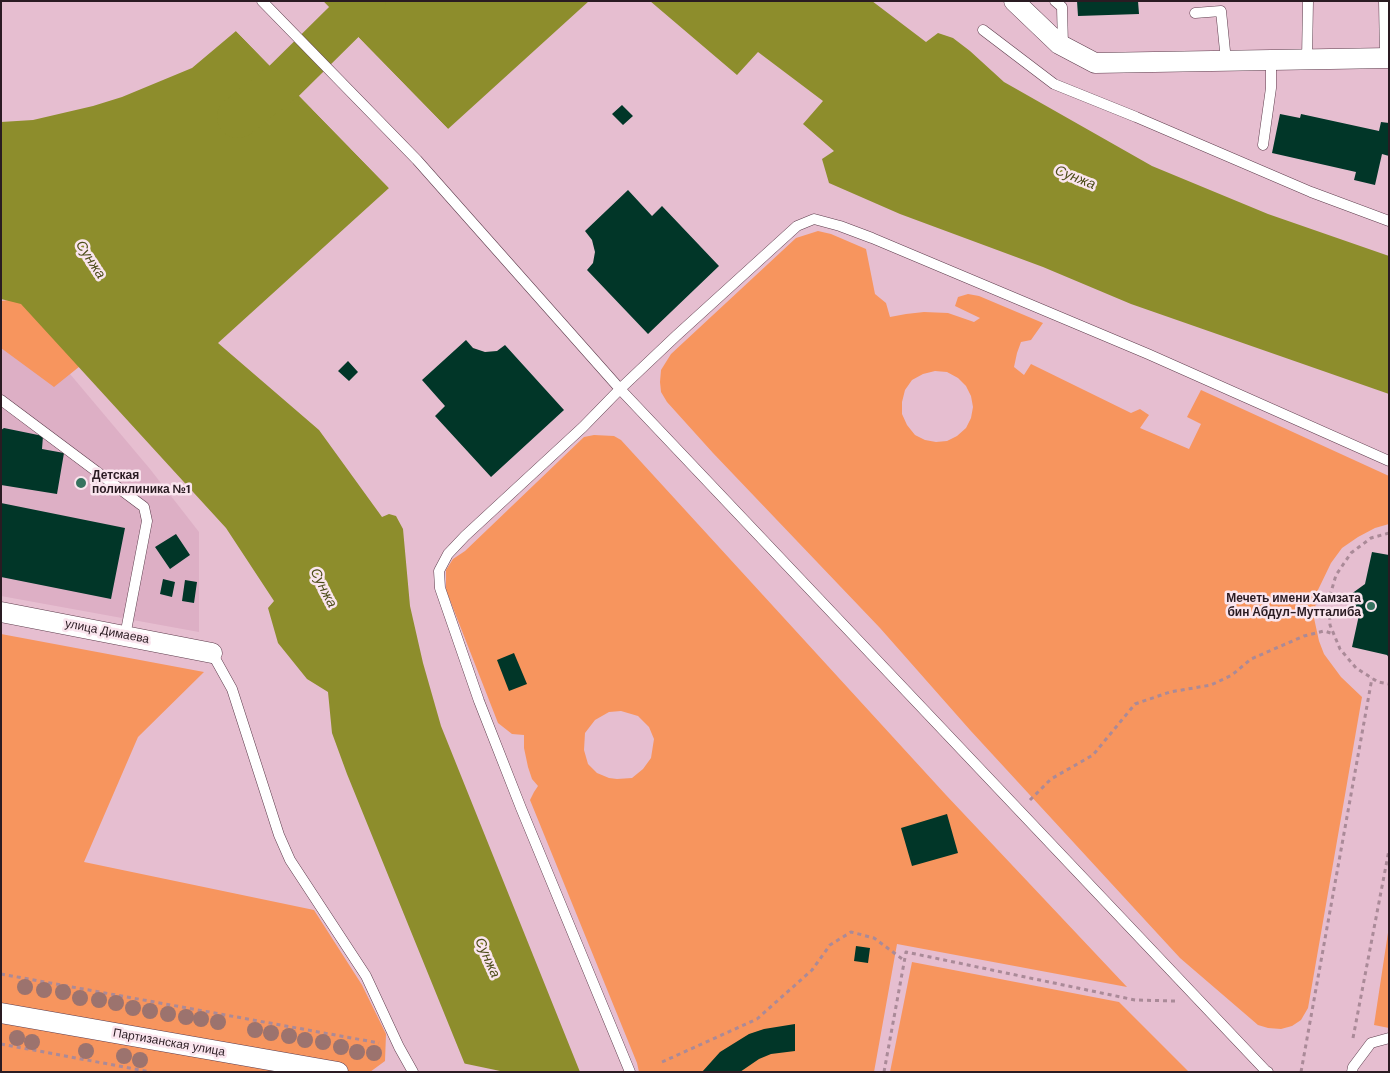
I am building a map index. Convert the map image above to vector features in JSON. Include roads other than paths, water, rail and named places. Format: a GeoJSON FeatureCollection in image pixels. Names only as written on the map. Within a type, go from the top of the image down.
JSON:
{"type":"FeatureCollection","features":[{"type":"Feature","properties":{"kind":"street"},"geometry":{"type":"LineString","coordinates":[[1014,1],[1059,44],[1095,63],[1387,58]]}},
{"type":"Feature","properties":{"kind":"street","name":"улица Димаева"},"geometry":{"type":"LineString","coordinates":[[1,612],[212,653]]}},
{"type":"Feature","properties":{"kind":"street","name":"Партизанская улица"},"geometry":{"type":"LineString","coordinates":[[1,1014],[338,1072]]}},
{"type":"Feature","properties":{"kind":"lane"},"geometry":{"type":"LineString","coordinates":[[1055,1],[1062,7],[1063,46]]}},
{"type":"Feature","properties":{"kind":"lane"},"geometry":{"type":"LineString","coordinates":[[1308,1],[1308,59]]}},
{"type":"Feature","properties":{"kind":"lane"},"geometry":{"type":"LineString","coordinates":[[1384,1],[1387,58]]}},
{"type":"Feature","properties":{"kind":"lane"},"geometry":{"type":"LineString","coordinates":[[263,3],[417,160],[620,389],[1268,1072]]}},
{"type":"Feature","properties":{"kind":"lane"},"geometry":{"type":"LineString","coordinates":[[1195,13],[1221,11],[1226,60]]}},
{"type":"Feature","properties":{"kind":"lane"},"geometry":{"type":"LineString","coordinates":[[983,30],[1054,84],[1311,192],[1389,221]]}},
{"type":"Feature","properties":{"kind":"lane"},"geometry":{"type":"LineString","coordinates":[[1264,145],[1271,88],[1271,60]]}},
{"type":"Feature","properties":{"kind":"lane"},"geometry":{"type":"LineString","coordinates":[[630,1072],[479,701],[440,588],[439,571],[448,554],[466,536],[738,278],[797,226],[814,219],[872,238],[1148,354],[1389,461]]}},
{"type":"Feature","properties":{"kind":"lane"},"geometry":{"type":"LineString","coordinates":[[1,400],[144,507],[147,521],[125,636]]}},
{"type":"Feature","properties":{"kind":"lane"},"geometry":{"type":"LineString","coordinates":[[212,653],[232,689],[290,860],[366,976],[399,1047],[413,1072]]}},
{"type":"Feature","properties":{"kind":"lane"},"geometry":{"type":"LineString","coordinates":[[1352,1072],[1353,1067],[1371,1043],[1389,1038]]}},
{"type":"Feature","properties":{"kind":"water"},"geometry":{"type":"Polygon","coordinates":[[[323,1],[589,1],[448,129],[323,1]]]}},
{"type":"Feature","properties":{"kind":"water","name":"Сунжа"},"geometry":{"type":"Polygon","coordinates":[[[650,1],[872,1],[926,42],[938,33],[953,38],[1004,82],[1152,166],[1268,214],[1389,256],[1389,394],[1131,304],[1043,267],[900,214],[829,183],[822,159],[834,151],[803,124],[823,101],[758,52],[737,75],[650,1]]]}},
{"type":"Feature","properties":{"kind":"water","name":"Сунжа"},"geometry":{"type":"Polygon","coordinates":[[[236,31],[389,188],[218,343],[319,430],[382,517],[389,514],[396,516],[403,529],[410,606],[423,663],[441,726],[580,1072],[468,1072],[347,774],[332,733],[328,692],[307,679],[278,643],[268,608],[274,601],[226,528],[21,304],[1,299],[1,122],[33,120],[122,97],[192,68],[236,31]]]}},
{"type":"Feature","properties":{"kind":"waterway"},"geometry":{"type":"LineString","coordinates":[[238,117],[284,81],[365,1]]}},
{"type":"Feature","properties":{"kind":"place","name":"Детская поликлиника №1"},"geometry":{"type":"Point","coordinates":[81,483]}},
{"type":"Feature","properties":{"kind":"place","name":"Мечеть имени Хамзата бин Абдул-Мутталиба"},"geometry":{"type":"Point","coordinates":[1371,606]}}]}
